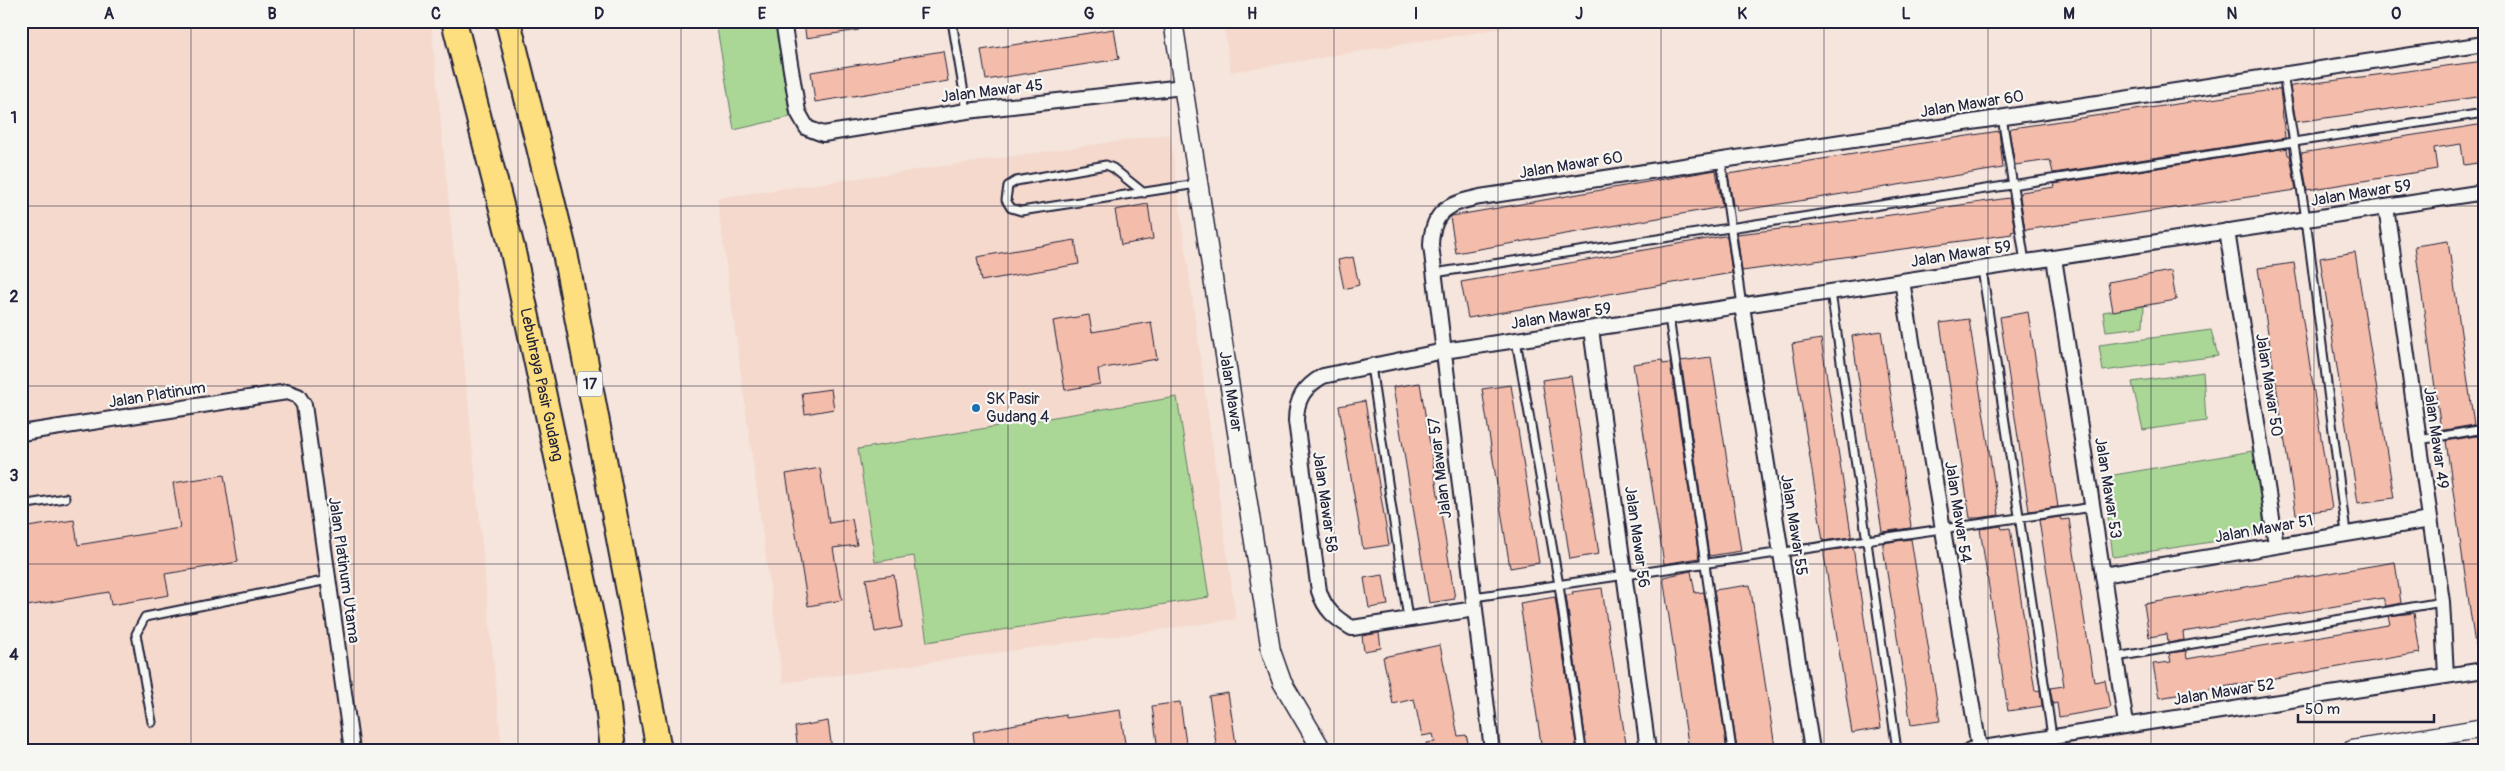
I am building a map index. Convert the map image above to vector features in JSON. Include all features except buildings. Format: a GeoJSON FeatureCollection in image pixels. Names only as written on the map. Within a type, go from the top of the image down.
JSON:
{"type":"FeatureCollection","features":[{"type":"Feature","properties":{"kind":"highway","name":"Lebuhraya Pasir Gudang"},"geometry":{"type":"LineString","coordinates":[[454,21],[513,252],[605,680],[613,750]]}},
{"type":"Feature","properties":{"kind":"highway","name":"17"},"geometry":{"type":"LineString","coordinates":[[508,21],[565,253],[658,750]]}},
{"type":"Feature","properties":{"kind":"street","name":"Jalan Mawar 45"},"geometry":{"type":"LineString","coordinates":[[783,21],[798,112],[807,128],[823,134],[967,111],[1183,87]]}},
{"type":"Feature","properties":{"kind":"street","name":"Jalan Mawar"},"geometry":{"type":"LineString","coordinates":[[1173,21],[1271,651],[1282,682],[1322,750]]}},
{"type":"Feature","properties":{"kind":"street","name":"Jalan Mawar 60"},"geometry":{"type":"LineString","coordinates":[[1465,200],[2484,44]]}},
{"type":"Feature","properties":{"kind":"street","name":"Jalan Mawar 59"},"geometry":{"type":"LineString","coordinates":[[1444,352],[2484,192]]}},
{"type":"Feature","properties":{"kind":"street","name":"Jalan Mawar 57"},"geometry":{"type":"LineString","coordinates":[[1465,200],[1454,203],[1443,210],[1435,220],[1431,232],[1430,245],[1492,750]]}},
{"type":"Feature","properties":{"kind":"street","name":"Jalan Mawar 49"},"geometry":{"type":"LineString","coordinates":[[2386,207],[2442,602],[2446,675]]}},
{"type":"Feature","properties":{"kind":"street","name":"Jalan Mawar 50"},"geometry":{"type":"LineString","coordinates":[[2227,231],[2276,544]]}},
{"type":"Feature","properties":{"kind":"street","name":"Jalan Mawar 53"},"geometry":{"type":"LineString","coordinates":[[2054,258],[2126,724]]}},
{"type":"Feature","properties":{"kind":"street","name":"Jalan Mawar 54"},"geometry":{"type":"LineString","coordinates":[[1902,281],[1943,528],[1975,749]]}},
{"type":"Feature","properties":{"kind":"street","name":"Jalan Mawar 55"},"geometry":{"type":"LineString","coordinates":[[1742,306],[1812,750]]}},
{"type":"Feature","properties":{"kind":"street","name":"Jalan Mawar 56"},"geometry":{"type":"LineString","coordinates":[[1591,329],[1648,750]]}},
{"type":"Feature","properties":{"kind":"street","name":"Jalan Mawar 58"},"geometry":{"type":"LineString","coordinates":[[1444,352],[1323,376],[1308,386],[1300,396],[1296,408],[1296,421],[1319,591],[1323,603],[1330,614],[1352,628],[1408,619],[1474,603]]}},
{"type":"Feature","properties":{"kind":"street","name":"Jalan Platinum"},"geometry":{"type":"LineString","coordinates":[[21,433],[287,392],[298,396]]}},
{"type":"Feature","properties":{"kind":"street","name":"Jalan Platinum Utama"},"geometry":{"type":"LineString","coordinates":[[298,396],[304,405],[352,750]]}},
{"type":"Feature","properties":{"kind":"street","name":"Jalan Mawar 51"},"geometry":{"type":"LineString","coordinates":[[2103,575],[2276,544],[2430,520]]}},
{"type":"Feature","properties":{"kind":"street","name":"Jalan Mawar 52"},"geometry":{"type":"LineString","coordinates":[[1975,749],[2126,724],[2484,670]]}},
{"type":"Feature","properties":{"kind":"street"},"geometry":{"type":"LineString","coordinates":[[2352,750],[2484,728]]}},
{"type":"Feature","properties":{"kind":"lane"},"geometry":{"type":"LineString","coordinates":[[952,21],[967,111]]}},
{"type":"Feature","properties":{"kind":"lane"},"geometry":{"type":"LineString","coordinates":[[2283,74],[2306,219],[2346,533]]}},
{"type":"Feature","properties":{"kind":"lane"},"geometry":{"type":"LineString","coordinates":[[1434,273],[2484,113]]}},
{"type":"Feature","properties":{"kind":"lane"},"geometry":{"type":"LineString","coordinates":[[2002,117],[2025,262]]}},
{"type":"Feature","properties":{"kind":"lane"},"geometry":{"type":"LineString","coordinates":[[1721,160],[1742,306]]}},
{"type":"Feature","properties":{"kind":"lane"},"geometry":{"type":"LineString","coordinates":[[1144,193],[1113,168],[1106,165],[1016,181],[1008,186],[1005,196],[1011,208],[1021,211],[1144,193],[1198,184]]}},
{"type":"Feature","properties":{"kind":"lane"},"geometry":{"type":"LineString","coordinates":[[1982,269],[2052,736]]}},
{"type":"Feature","properties":{"kind":"lane"},"geometry":{"type":"LineString","coordinates":[[1831,292],[1897,750]]}},
{"type":"Feature","properties":{"kind":"lane"},"geometry":{"type":"LineString","coordinates":[[1669,317],[1732,750]]}},
{"type":"Feature","properties":{"kind":"lane"},"geometry":{"type":"LineString","coordinates":[[1516,340],[1559,585],[1582,750]]}},
{"type":"Feature","properties":{"kind":"lane"},"geometry":{"type":"LineString","coordinates":[[1371,365],[1408,619]]}},
{"type":"Feature","properties":{"kind":"lane"},"geometry":{"type":"LineString","coordinates":[[2418,440],[2484,429]]}},
{"type":"Feature","properties":{"kind":"lane"},"geometry":{"type":"LineString","coordinates":[[21,505],[64,498]]}},
{"type":"Feature","properties":{"kind":"lane"},"geometry":{"type":"LineString","coordinates":[[1474,603],[1559,585],[1781,551],[2093,507]]}},
{"type":"Feature","properties":{"kind":"lane"},"geometry":{"type":"LineString","coordinates":[[152,722],[136,634],[145,618],[328,580]]}},
{"type":"Feature","properties":{"kind":"lane"},"geometry":{"type":"LineString","coordinates":[[2116,657],[2442,602]]}},
{"type":"Feature","properties":{"kind":"shaded area"},"geometry":{"type":"Polygon","coordinates":[[[21,21],[431,21],[502,750],[21,750],[21,21]]]}},
{"type":"Feature","properties":{"kind":"shaded area"},"geometry":{"type":"Polygon","coordinates":[[[1223,21],[1546,21],[1231,72],[1223,21]]]}},
{"type":"Feature","properties":{"kind":"shaded area","name":"SK Pasir Gudang 4"},"geometry":{"type":"Polygon","coordinates":[[[1170,134],[1236,619],[783,683],[717,198],[1170,134]]]}},
{"type":"Feature","properties":{"kind":"green space"},"geometry":{"type":"Polygon","coordinates":[[[775,21],[790,117],[734,130],[716,22],[775,21]]]}},
{"type":"Feature","properties":{"kind":"green space"},"geometry":{"type":"Polygon","coordinates":[[[2144,306],[2143,327],[2106,331],[2103,312],[2144,306]]]}},
{"type":"Feature","properties":{"kind":"green space"},"geometry":{"type":"Polygon","coordinates":[[[2211,330],[2218,356],[2103,371],[2099,345],[2211,330]]]}},
{"type":"Feature","properties":{"kind":"green space"},"geometry":{"type":"Polygon","coordinates":[[[2203,372],[2206,421],[2143,430],[2132,382],[2203,372]]]}},
{"type":"Feature","properties":{"kind":"green space"},"geometry":{"type":"Polygon","coordinates":[[[1177,397],[1209,597],[927,642],[914,556],[875,562],[858,449],[1177,397]]]}},
{"type":"Feature","properties":{"kind":"green space"},"geometry":{"type":"Polygon","coordinates":[[[2258,450],[2264,534],[2113,557],[2103,477],[2258,450]]]}},
{"type":"Feature","properties":{"kind":"place","name":"SK Pasir Gudang 4"},"geometry":{"type":"Point","coordinates":[976,408]}}]}
